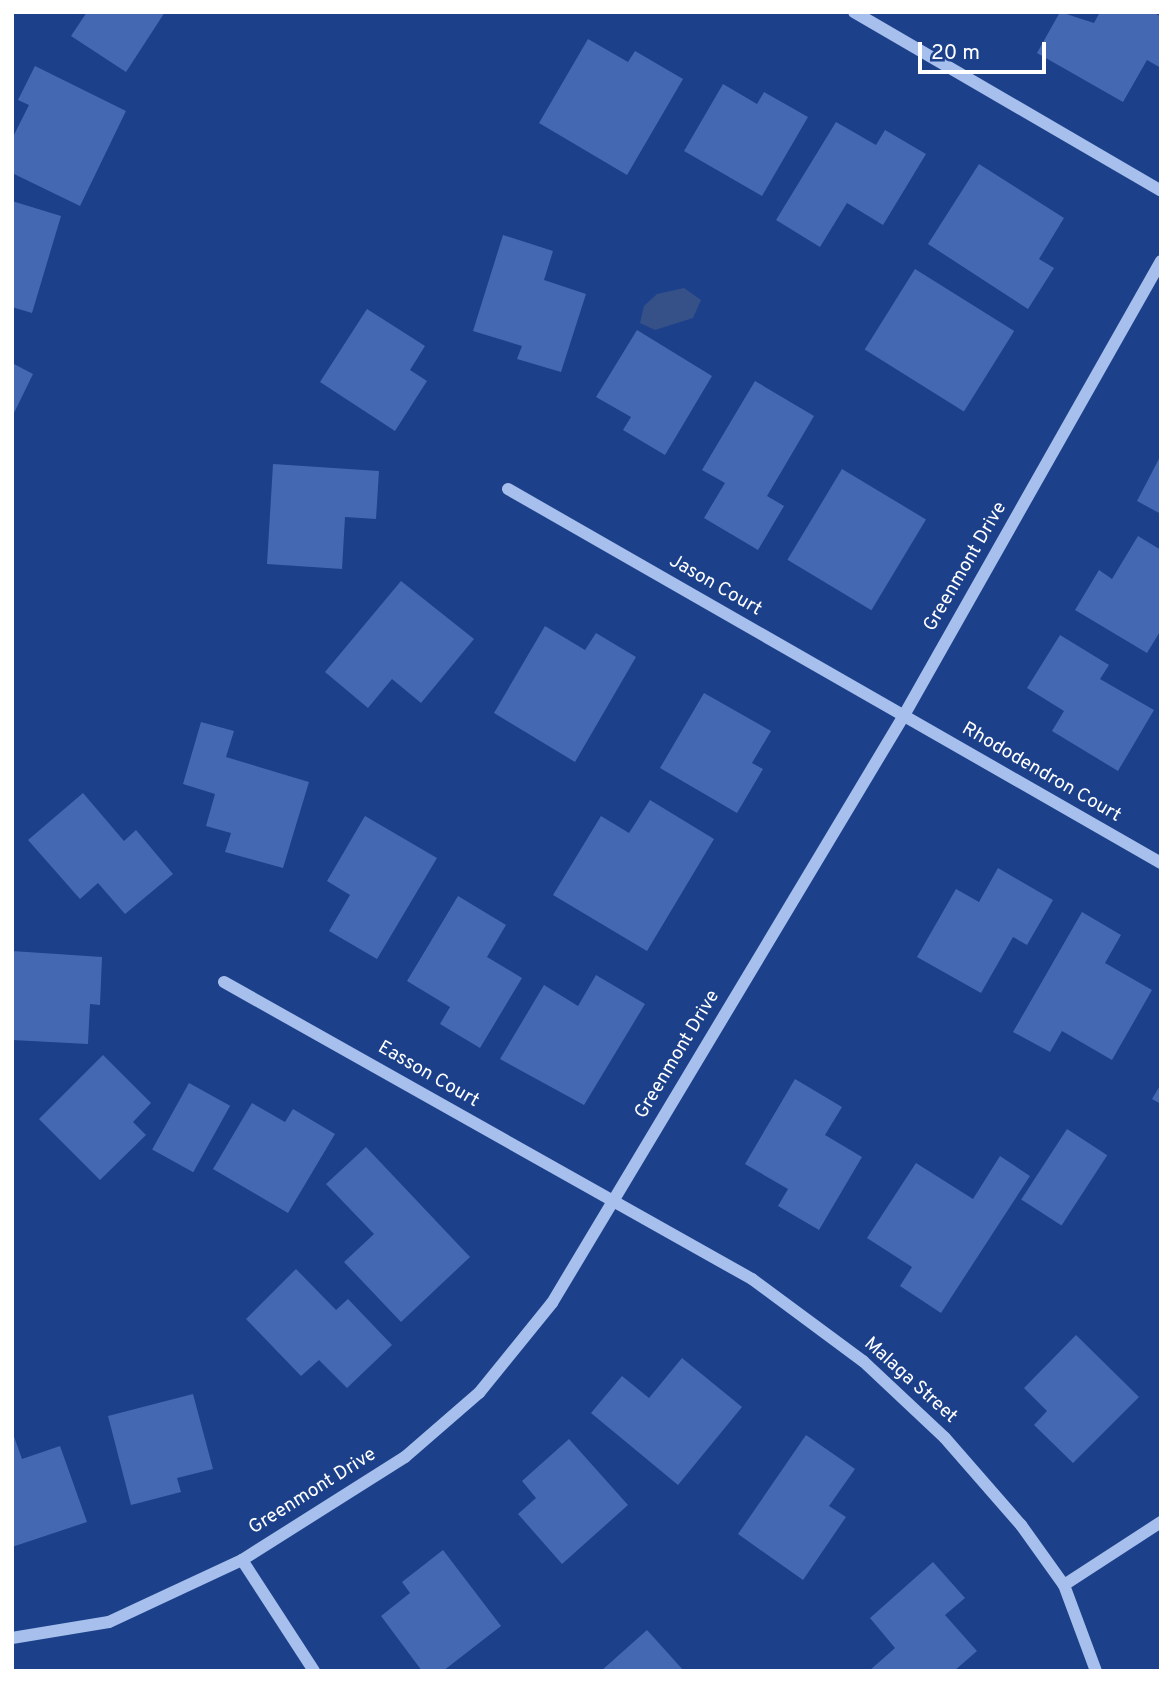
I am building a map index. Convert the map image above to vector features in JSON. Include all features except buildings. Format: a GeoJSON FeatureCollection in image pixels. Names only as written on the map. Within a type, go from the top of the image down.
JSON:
{"type":"FeatureCollection","features":[{"type":"Feature","properties":{"kind":"street"},"geometry":{"type":"LineString","coordinates":[[854,12],[1161,191]]}},
{"type":"Feature","properties":{"kind":"street","name":"Greenmont Drive"},"geometry":{"type":"LineString","coordinates":[[12,1638],[109,1622],[242,1560],[405,1457],[479,1393],[552,1303],[613,1202],[903,717],[1161,261]]}},
{"type":"Feature","properties":{"kind":"street","name":"Jason Court"},"geometry":{"type":"LineString","coordinates":[[508,489],[903,717]]}},
{"type":"Feature","properties":{"kind":"street","name":"Rhododendron Court"},"geometry":{"type":"LineString","coordinates":[[903,717],[1161,863]]}},
{"type":"Feature","properties":{"kind":"street","name":"Easson Court"},"geometry":{"type":"LineString","coordinates":[[224,982],[613,1202]]}},
{"type":"Feature","properties":{"kind":"street","name":"Malaga Street"},"geometry":{"type":"LineString","coordinates":[[613,1202],[752,1279],[863,1361],[945,1438],[1064,1585],[1096,1671]]}},
{"type":"Feature","properties":{"kind":"street"},"geometry":{"type":"LineString","coordinates":[[1064,1585],[1161,1522]]}},
{"type":"Feature","properties":{"kind":"street"},"geometry":{"type":"LineString","coordinates":[[242,1560],[314,1671]]}},
{"type":"Feature","properties":{"kind":"water"},"geometry":{"type":"Polygon","coordinates":[[[684,288],[701,300],[693,318],[655,330],[640,323],[644,306],[657,294],[684,288]]]}}]}
